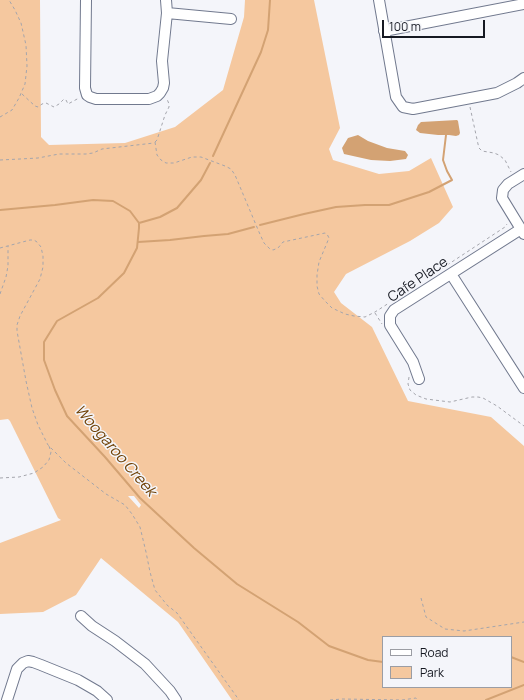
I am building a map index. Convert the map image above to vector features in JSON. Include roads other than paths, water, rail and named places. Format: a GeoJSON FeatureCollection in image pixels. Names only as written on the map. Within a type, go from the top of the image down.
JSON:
{"type":"FeatureCollection","features":[{"type":"Feature","properties":{"kind":"street"},"geometry":{"type":"LineString","coordinates":[[86,0],[84,84],[87,94],[96,99],[149,99],[160,93],[164,83],[162,61],[167,13],[166,0]]}},
{"type":"Feature","properties":{"kind":"street"},"geometry":{"type":"LineString","coordinates":[[379,0],[396,97],[403,107],[413,109],[497,93],[524,78]]}},
{"type":"Feature","properties":{"kind":"street"},"geometry":{"type":"LineString","coordinates":[[384,30],[524,4]]}},
{"type":"Feature","properties":{"kind":"street"},"geometry":{"type":"LineString","coordinates":[[167,13],[231,19]]}},
{"type":"Feature","properties":{"kind":"street"},"geometry":{"type":"LineString","coordinates":[[520,177],[508,184],[502,190],[502,198],[522,231]]}},
{"type":"Feature","properties":{"kind":"street","name":"Cafe Place"},"geometry":{"type":"LineString","coordinates":[[419,379],[413,362],[390,325],[390,316],[394,310],[522,231]]}},
{"type":"Feature","properties":{"kind":"street"},"geometry":{"type":"LineString","coordinates":[[451,274],[524,388]]}},
{"type":"Feature","properties":{"kind":"street"},"geometry":{"type":"LineString","coordinates":[[82,616],[92,626],[115,641],[145,664],[170,691],[176,700]]}},
{"type":"Feature","properties":{"kind":"street"},"geometry":{"type":"LineString","coordinates":[[6,700],[17,669],[23,663],[28,661],[78,680],[107,700]]}},
{"type":"Feature","properties":{"kind":"waterway"},"geometry":{"type":"LineString","coordinates":[[213,156],[261,52],[268,30],[270,0]]}},
{"type":"Feature","properties":{"kind":"waterway"},"geometry":{"type":"LineString","coordinates":[[260,225],[336,207],[389,205],[429,192],[452,180],[443,160],[446,135]]}},
{"type":"Feature","properties":{"kind":"waterway"},"geometry":{"type":"LineString","coordinates":[[139,223],[160,217],[177,208],[201,180],[210,163]]}},
{"type":"Feature","properties":{"kind":"waterway","name":"Woogaroo Creek"},"geometry":{"type":"LineString","coordinates":[[0,210],[93,200],[113,201],[130,211],[139,223],[139,228],[137,248],[124,273],[98,298],[57,321],[44,342],[44,360],[55,390],[67,416],[140,498],[194,548],[237,584],[298,622],[329,646],[368,660],[382,662]]}},
{"type":"Feature","properties":{"kind":"waterway"},"geometry":{"type":"LineString","coordinates":[[138,242],[228,234],[254,227]]}},
{"type":"Feature","properties":{"kind":"waterway","name":"Woogaroo Creek"},"geometry":{"type":"LineString","coordinates":[[512,657],[524,662]]}},
{"type":"Feature","properties":{"kind":"waterway"},"geometry":{"type":"LineString","coordinates":[[486,700],[524,685]]}}]}
